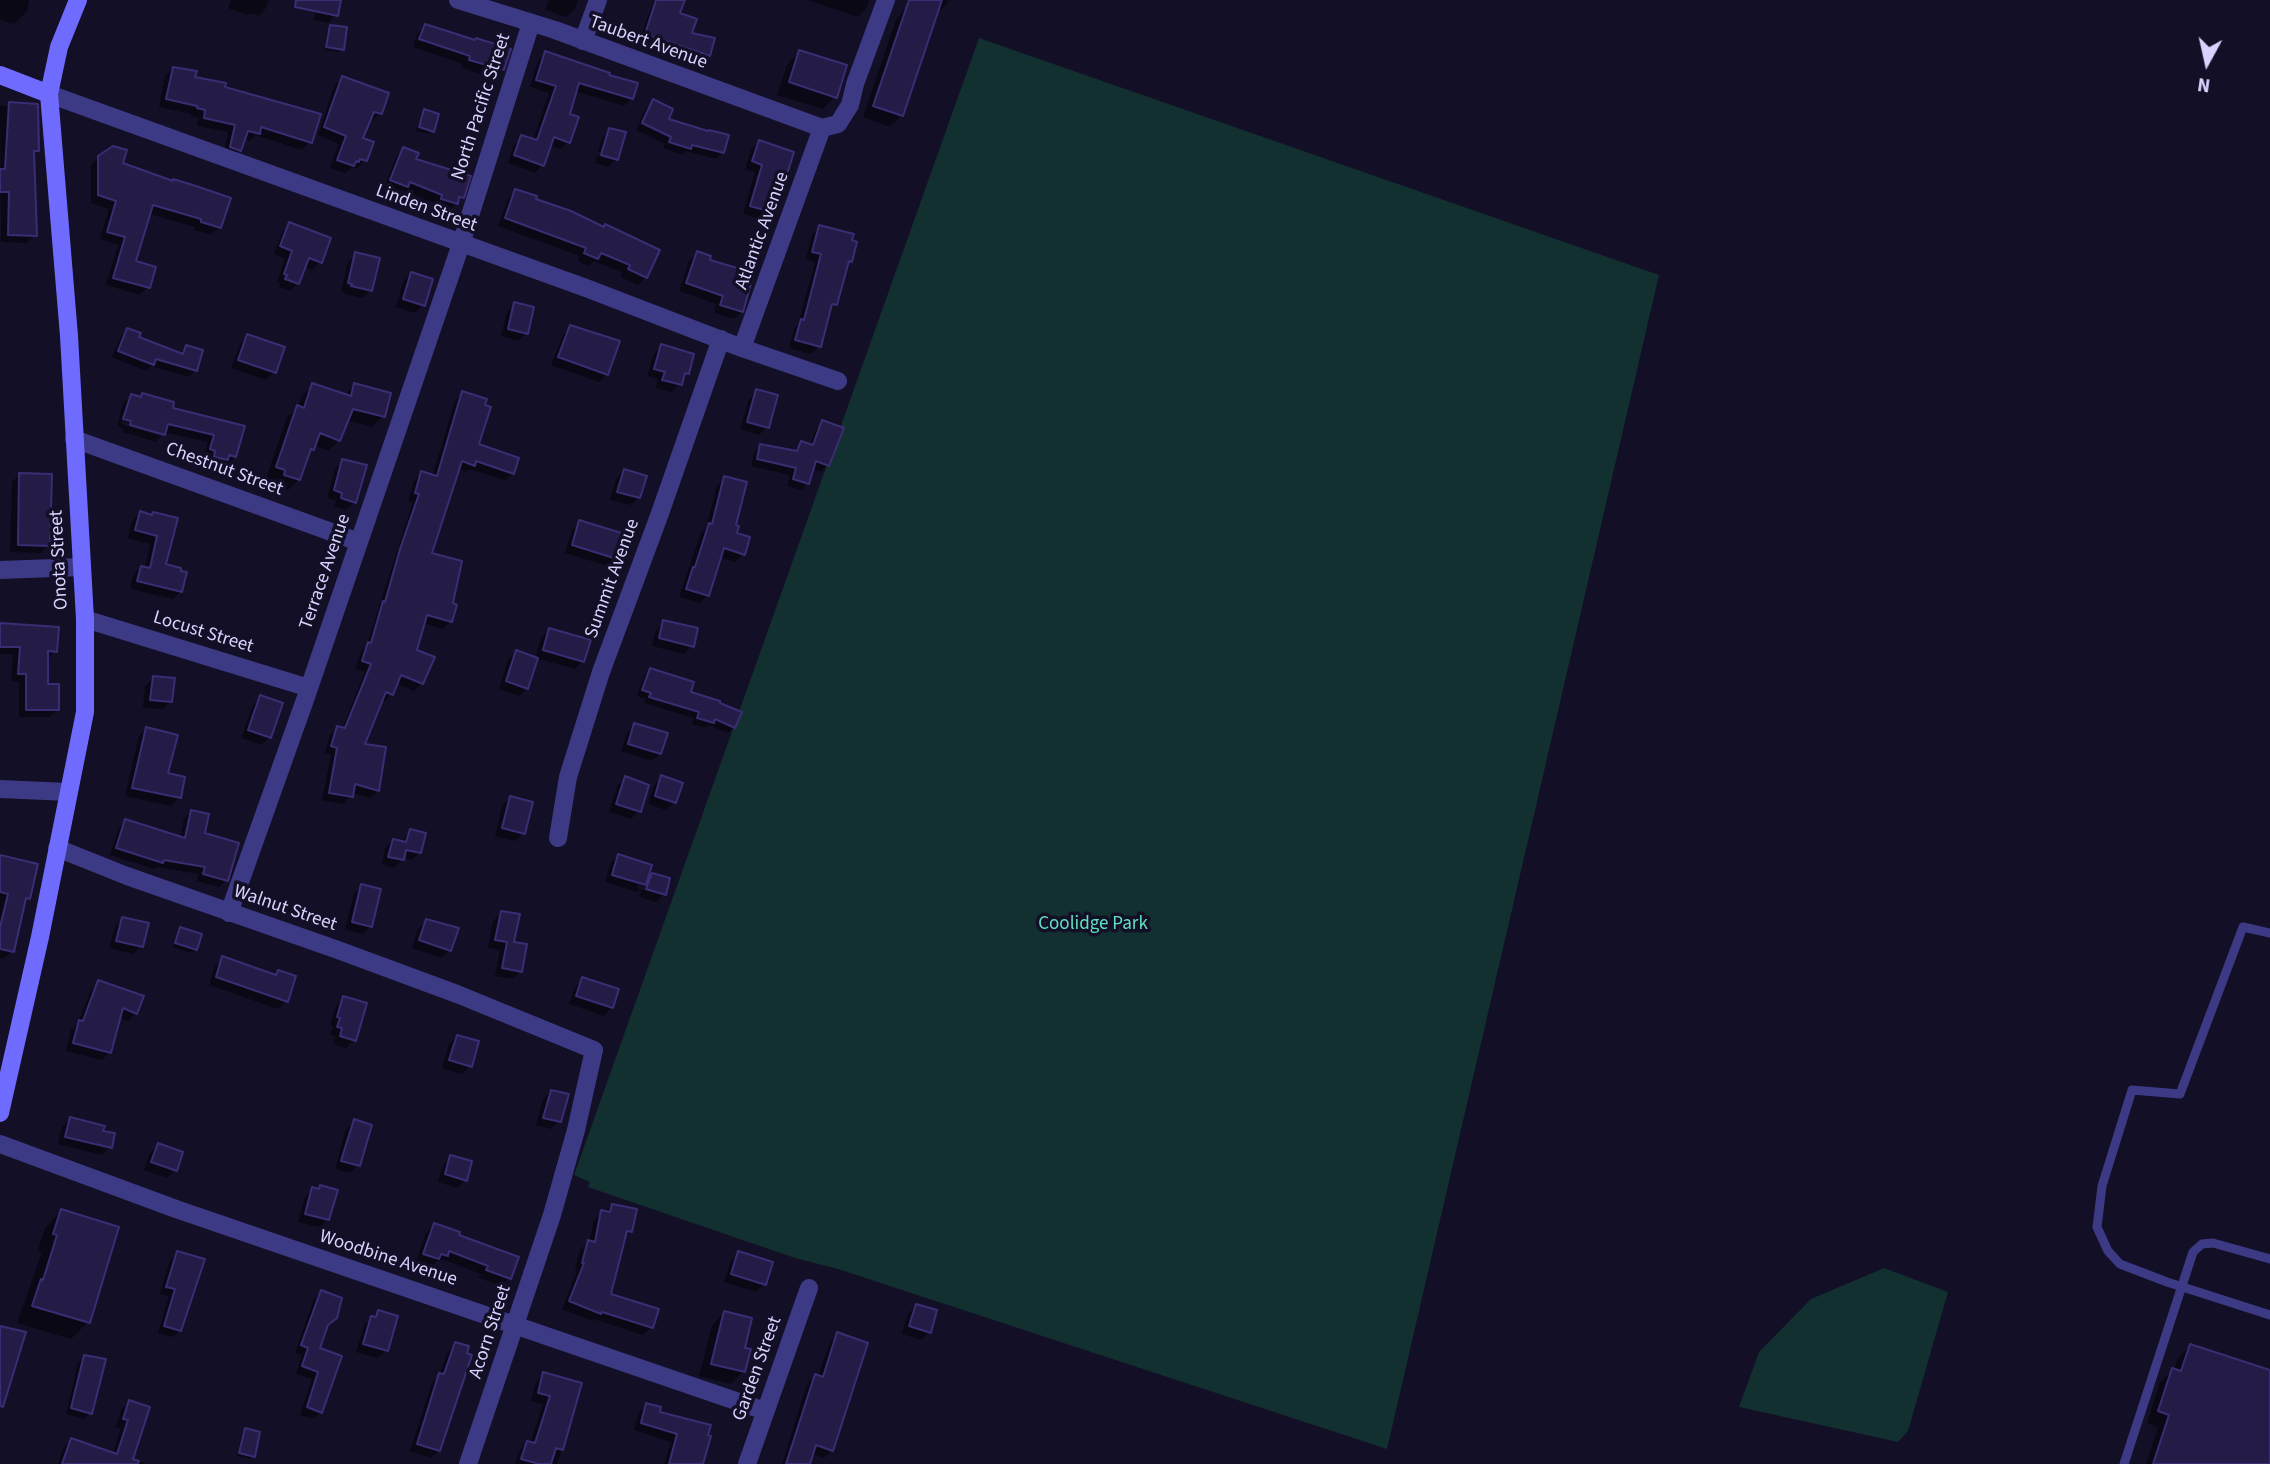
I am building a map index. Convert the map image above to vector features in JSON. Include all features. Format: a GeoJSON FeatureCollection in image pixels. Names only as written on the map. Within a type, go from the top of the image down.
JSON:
{"type":"FeatureCollection","features":[{"type":"Feature","properties":{"kind":"street","name":"Onota Street"},"geometry":{"type":"LineString","coordinates":[[0,1113],[85,712],[82,567],[62,233],[49,94],[59,47],[78,0]]}},
{"type":"Feature","properties":{"kind":"street","name":"Taubert Avenue"},"geometry":{"type":"LineString","coordinates":[[458,0],[583,41],[822,128]]}},
{"type":"Feature","properties":{"kind":"street"},"geometry":{"type":"LineString","coordinates":[[583,41],[598,0]]}},
{"type":"Feature","properties":{"kind":"street"},"geometry":{"type":"LineString","coordinates":[[822,128],[838,124],[850,105],[886,0]]}},
{"type":"Feature","properties":{"kind":"street","name":"North Pacific Street"},"geometry":{"type":"LineString","coordinates":[[461,244],[531,23]]}},
{"type":"Feature","properties":{"kind":"street","name":"Linden Street"},"geometry":{"type":"LineString","coordinates":[[0,75],[742,348],[838,380]]}},
{"type":"Feature","properties":{"kind":"street","name":"Atlantic Avenue"},"geometry":{"type":"LineString","coordinates":[[742,348],[822,128]]}},
{"type":"Feature","properties":{"kind":"street","name":"Terrace Avenue"},"geometry":{"type":"LineString","coordinates":[[229,912],[461,244]]}},
{"type":"Feature","properties":{"kind":"street","name":"Summit Avenue"},"geometry":{"type":"LineString","coordinates":[[558,838],[568,777],[597,685],[721,339]]}},
{"type":"Feature","properties":{"kind":"street","name":"Chestnut Street"},"geometry":{"type":"LineString","coordinates":[[74,439],[359,542]]}},
{"type":"Feature","properties":{"kind":"street"},"geometry":{"type":"LineString","coordinates":[[0,570],[82,567]]}},
{"type":"Feature","properties":{"kind":"street","name":"Locust Street"},"geometry":{"type":"LineString","coordinates":[[85,619],[309,688]]}},
{"type":"Feature","properties":{"kind":"street"},"geometry":{"type":"LineString","coordinates":[[0,789],[68,792]]}},
{"type":"Feature","properties":{"kind":"street","name":"Walnut Street"},"geometry":{"type":"LineString","coordinates":[[57,848],[338,950],[500,1011],[594,1050],[576,1130],[553,1212]]}},
{"type":"Feature","properties":{"kind":"street","name":"Woodbine Avenue"},"geometry":{"type":"LineString","coordinates":[[0,1144],[188,1213],[765,1410]]}},
{"type":"Feature","properties":{"kind":"street","name":"Acorn Street"},"geometry":{"type":"LineString","coordinates":[[468,1464],[553,1212]]}},
{"type":"Feature","properties":{"kind":"street","name":"Garden Street"},"geometry":{"type":"LineString","coordinates":[[747,1464],[809,1289]]}},
{"type":"Feature","properties":{"kind":"lane"},"geometry":{"type":"LineString","coordinates":[[2270,933],[2244,926],[2180,1094],[2132,1090],[2099,1197],[2097,1227],[2108,1251],[2120,1264],[2270,1315]]}},
{"type":"Feature","properties":{"kind":"lane"},"geometry":{"type":"LineString","coordinates":[[2124,1464],[2193,1251],[2202,1244],[2213,1243],[2270,1259]]}},
{"type":"Feature","properties":{"kind":"green space","name":"Coolidge Park"},"geometry":{"type":"Polygon","coordinates":[[[979,38],[1659,275],[1387,1449],[838,1269],[795,1258],[588,1187],[590,1182],[574,1175],[979,38]]]}},
{"type":"Feature","properties":{"kind":"green space"},"geometry":{"type":"Polygon","coordinates":[[[1884,1268],[1948,1292],[1908,1431],[1898,1442],[1739,1407],[1759,1352],[1811,1299],[1884,1268]]]}},
{"type":"Feature","properties":{"kind":"building"},"geometry":{"type":"Polygon","coordinates":[[[296,0],[341,0],[338,16],[295,7],[296,0]]]}},
{"type":"Feature","properties":{"kind":"building"},"geometry":{"type":"Polygon","coordinates":[[[656,0],[685,0],[680,13],[697,19],[692,33],[715,38],[710,56],[645,34],[656,0]]]}},
{"type":"Feature","properties":{"kind":"building"},"geometry":{"type":"Polygon","coordinates":[[[909,0],[942,0],[903,116],[873,106],[909,0]]]}},
{"type":"Feature","properties":{"kind":"building"},"geometry":{"type":"Polygon","coordinates":[[[425,24],[511,49],[504,70],[469,60],[470,56],[419,39],[425,24]]]}},
{"type":"Feature","properties":{"kind":"building"},"geometry":{"type":"Polygon","coordinates":[[[330,25],[347,27],[344,50],[326,47],[330,25]]]}},
{"type":"Feature","properties":{"kind":"building"},"geometry":{"type":"Polygon","coordinates":[[[799,50],[847,65],[837,98],[789,82],[799,50]]]}},
{"type":"Feature","properties":{"kind":"building"},"geometry":{"type":"Polygon","coordinates":[[[545,51],[638,83],[633,99],[579,83],[570,114],[579,117],[570,143],[554,137],[544,166],[514,155],[521,135],[537,140],[556,86],[536,80],[545,51]]]}},
{"type":"Feature","properties":{"kind":"building"},"geometry":{"type":"Polygon","coordinates":[[[173,67],[197,71],[195,77],[226,83],[225,87],[321,114],[312,143],[261,127],[260,134],[248,131],[241,151],[230,147],[235,125],[204,118],[205,110],[197,106],[166,99],[173,67]]]}},
{"type":"Feature","properties":{"kind":"building"},"geometry":{"type":"Polygon","coordinates":[[[342,76],[389,93],[382,114],[374,112],[363,138],[374,142],[367,161],[360,159],[354,166],[337,160],[346,136],[324,127],[342,76]]]}},
{"type":"Feature","properties":{"kind":"building"},"geometry":{"type":"Polygon","coordinates":[[[653,99],[673,109],[669,119],[729,135],[724,153],[692,145],[691,149],[669,142],[671,137],[642,123],[653,99]]]}},
{"type":"Feature","properties":{"kind":"building"},"geometry":{"type":"Polygon","coordinates":[[[9,102],[38,104],[39,151],[34,151],[37,236],[8,235],[9,192],[0,192],[0,169],[5,169],[9,102]]]}},
{"type":"Feature","properties":{"kind":"building"},"geometry":{"type":"Polygon","coordinates":[[[424,109],[439,114],[434,132],[419,127],[424,109]]]}},
{"type":"Feature","properties":{"kind":"building"},"geometry":{"type":"Polygon","coordinates":[[[609,128],[626,132],[618,160],[601,155],[609,128]]]}},
{"type":"Feature","properties":{"kind":"building"},"geometry":{"type":"Polygon","coordinates":[[[759,140],[794,152],[775,213],[750,206],[762,165],[752,161],[759,140]]]}},
{"type":"Feature","properties":{"kind":"building"},"geometry":{"type":"Polygon","coordinates":[[[113,146],[127,150],[123,163],[231,198],[221,228],[201,222],[201,219],[153,205],[136,261],[156,267],[150,288],[113,278],[125,237],[107,232],[116,201],[98,195],[98,156],[113,146]]]}},
{"type":"Feature","properties":{"kind":"building"},"geometry":{"type":"Polygon","coordinates":[[[403,147],[419,153],[416,159],[471,176],[464,198],[459,197],[458,204],[441,199],[442,195],[410,182],[408,187],[390,180],[403,147]]]}},
{"type":"Feature","properties":{"kind":"building"},"geometry":{"type":"Polygon","coordinates":[[[515,189],[537,196],[536,199],[571,211],[604,227],[605,224],[660,250],[647,278],[628,269],[630,265],[601,253],[598,259],[584,253],[586,248],[505,218],[515,189]]]}},
{"type":"Feature","properties":{"kind":"building"},"geometry":{"type":"Polygon","coordinates":[[[289,222],[331,238],[322,263],[309,258],[299,284],[285,279],[287,275],[284,274],[292,251],[280,246],[289,222]]]}},
{"type":"Feature","properties":{"kind":"building"},"geometry":{"type":"Polygon","coordinates":[[[819,225],[854,234],[852,240],[857,242],[837,305],[832,304],[821,347],[795,340],[801,319],[804,320],[821,254],[812,252],[819,225]]]}},
{"type":"Feature","properties":{"kind":"building"},"geometry":{"type":"Polygon","coordinates":[[[697,251],[711,256],[710,260],[754,273],[743,312],[720,305],[723,296],[686,283],[697,251]]]}},
{"type":"Feature","properties":{"kind":"building"},"geometry":{"type":"Polygon","coordinates":[[[355,252],[380,258],[372,291],[348,283],[355,252]]]}},
{"type":"Feature","properties":{"kind":"building"},"geometry":{"type":"Polygon","coordinates":[[[411,272],[433,279],[425,306],[403,299],[411,272]]]}},
{"type":"Feature","properties":{"kind":"building"},"geometry":{"type":"Polygon","coordinates":[[[514,302],[534,307],[528,334],[508,329],[514,302]]]}},
{"type":"Feature","properties":{"kind":"building"},"geometry":{"type":"Polygon","coordinates":[[[570,325],[620,341],[608,375],[558,357],[570,325]]]}},
{"type":"Feature","properties":{"kind":"building"},"geometry":{"type":"Polygon","coordinates":[[[127,328],[141,333],[139,337],[183,354],[186,345],[203,350],[197,371],[156,359],[154,365],[118,351],[127,328]]]}},
{"type":"Feature","properties":{"kind":"building"},"geometry":{"type":"Polygon","coordinates":[[[247,334],[285,347],[276,373],[238,360],[247,334]]]}},
{"type":"Feature","properties":{"kind":"building"},"geometry":{"type":"Polygon","coordinates":[[[661,344],[694,354],[689,374],[685,373],[682,385],[662,380],[665,372],[654,369],[661,344]]]}},
{"type":"Feature","properties":{"kind":"building"},"geometry":{"type":"Polygon","coordinates":[[[312,383],[351,396],[354,383],[391,393],[385,417],[353,409],[340,441],[320,433],[300,480],[284,475],[285,470],[276,467],[297,405],[304,408],[312,383]]]}},
{"type":"Feature","properties":{"kind":"building"},"geometry":{"type":"Polygon","coordinates":[[[756,389],[778,395],[769,428],[747,422],[756,389]]]}},
{"type":"Feature","properties":{"kind":"building"},"geometry":{"type":"Polygon","coordinates":[[[462,391],[487,399],[485,405],[491,407],[479,444],[519,458],[514,474],[476,461],[475,466],[462,461],[432,553],[462,561],[453,603],[457,605],[452,622],[427,615],[417,650],[435,657],[423,684],[401,675],[393,695],[386,692],[365,744],[386,747],[379,791],[355,784],[353,797],[329,793],[337,748],[331,746],[337,726],[345,728],[371,664],[362,661],[368,642],[371,643],[383,601],[385,602],[419,494],[415,493],[421,471],[437,476],[462,391]]]}},
{"type":"Feature","properties":{"kind":"building"},"geometry":{"type":"Polygon","coordinates":[[[142,393],[174,402],[173,408],[245,426],[236,457],[229,455],[228,460],[214,457],[215,451],[210,449],[214,435],[168,424],[165,435],[130,425],[131,421],[123,419],[131,394],[141,397],[142,393]]]}},
{"type":"Feature","properties":{"kind":"building"},"geometry":{"type":"Polygon","coordinates":[[[822,420],[844,428],[829,466],[816,461],[809,484],[793,479],[796,468],[757,459],[760,444],[797,451],[801,441],[813,445],[822,420]]]}},
{"type":"Feature","properties":{"kind":"building"},"geometry":{"type":"Polygon","coordinates":[[[342,459],[367,465],[356,503],[341,498],[342,493],[334,490],[342,459]]]}},
{"type":"Feature","properties":{"kind":"building"},"geometry":{"type":"Polygon","coordinates":[[[624,469],[647,476],[640,498],[617,492],[624,469]]]}},
{"type":"Feature","properties":{"kind":"building"},"geometry":{"type":"Polygon","coordinates":[[[19,473],[52,474],[50,546],[18,545],[19,473]]]}},
{"type":"Feature","properties":{"kind":"building"},"geometry":{"type":"Polygon","coordinates":[[[724,476],[747,482],[736,525],[739,526],[737,533],[750,537],[745,555],[724,548],[709,596],[686,589],[709,523],[712,524],[724,476]]]}},
{"type":"Feature","properties":{"kind":"building"},"geometry":{"type":"Polygon","coordinates":[[[140,511],[178,518],[166,564],[187,572],[182,592],[137,581],[141,566],[150,568],[157,536],[135,530],[140,511]]]}},
{"type":"Feature","properties":{"kind":"building"},"geometry":{"type":"Polygon","coordinates":[[[579,520],[628,535],[620,560],[572,545],[579,520]]]}},
{"type":"Feature","properties":{"kind":"building"},"geometry":{"type":"Polygon","coordinates":[[[663,620],[698,628],[694,647],[659,638],[663,620]]]}},
{"type":"Feature","properties":{"kind":"building"},"geometry":{"type":"Polygon","coordinates":[[[0,623],[59,627],[57,652],[48,651],[48,684],[59,684],[59,710],[26,710],[26,674],[18,674],[20,647],[0,647],[0,623]]]}},
{"type":"Feature","properties":{"kind":"building"},"geometry":{"type":"Polygon","coordinates":[[[549,628],[591,640],[584,662],[543,650],[549,628]]]}},
{"type":"Feature","properties":{"kind":"building"},"geometry":{"type":"Polygon","coordinates":[[[516,650],[538,658],[528,689],[506,681],[516,650]]]}},
{"type":"Feature","properties":{"kind":"building"},"geometry":{"type":"Polygon","coordinates":[[[650,668],[694,682],[691,692],[720,701],[742,712],[735,728],[715,719],[714,723],[697,718],[699,712],[649,697],[651,693],[642,690],[650,668]]]}},
{"type":"Feature","properties":{"kind":"building"},"geometry":{"type":"Polygon","coordinates":[[[153,676],[175,678],[172,702],[150,700],[153,676]]]}},
{"type":"Feature","properties":{"kind":"building"},"geometry":{"type":"Polygon","coordinates":[[[260,695],[283,703],[271,738],[248,730],[260,695]]]}},
{"type":"Feature","properties":{"kind":"building"},"geometry":{"type":"Polygon","coordinates":[[[634,723],[668,733],[661,754],[628,744],[634,723]]]}},
{"type":"Feature","properties":{"kind":"building"},"geometry":{"type":"Polygon","coordinates":[[[146,727],[178,735],[168,773],[185,777],[181,798],[132,788],[146,727]]]}},
{"type":"Feature","properties":{"kind":"building"},"geometry":{"type":"Polygon","coordinates":[[[661,775],[683,783],[676,803],[655,796],[661,775]]]}},
{"type":"Feature","properties":{"kind":"building"},"geometry":{"type":"Polygon","coordinates":[[[625,776],[649,785],[641,812],[616,804],[625,776]]]}},
{"type":"Feature","properties":{"kind":"building"},"geometry":{"type":"Polygon","coordinates":[[[510,796],[533,802],[525,834],[502,828],[510,796]]]}},
{"type":"Feature","properties":{"kind":"building"},"geometry":{"type":"Polygon","coordinates":[[[191,810],[209,814],[205,833],[239,843],[228,881],[203,874],[205,867],[164,860],[163,863],[116,848],[125,819],[185,838],[191,810]]]}},
{"type":"Feature","properties":{"kind":"building"},"geometry":{"type":"Polygon","coordinates":[[[410,829],[426,833],[421,853],[406,850],[404,860],[388,857],[393,839],[406,842],[410,829]]]}},
{"type":"Feature","properties":{"kind":"building"},"geometry":{"type":"Polygon","coordinates":[[[618,854],[652,865],[646,885],[612,875],[618,854]]]}},
{"type":"Feature","properties":{"kind":"building"},"geometry":{"type":"Polygon","coordinates":[[[0,855],[38,864],[30,899],[26,898],[14,952],[0,949],[0,927],[8,894],[0,892],[0,855]]]}},
{"type":"Feature","properties":{"kind":"building"},"geometry":{"type":"Polygon","coordinates":[[[652,873],[670,878],[666,895],[646,889],[652,873]]]}},
{"type":"Feature","properties":{"kind":"building"},"geometry":{"type":"Polygon","coordinates":[[[361,884],[381,889],[372,927],[352,922],[361,884]]]}},
{"type":"Feature","properties":{"kind":"building"},"geometry":{"type":"Polygon","coordinates":[[[501,911],[520,914],[514,942],[527,944],[522,972],[502,968],[507,942],[495,940],[501,911]]]}},
{"type":"Feature","properties":{"kind":"building"},"geometry":{"type":"Polygon","coordinates":[[[122,917],[149,923],[143,947],[116,941],[122,917]]]}},
{"type":"Feature","properties":{"kind":"building"},"geometry":{"type":"Polygon","coordinates":[[[426,919],[459,928],[451,951],[419,940],[426,919]]]}},
{"type":"Feature","properties":{"kind":"building"},"geometry":{"type":"Polygon","coordinates":[[[180,927],[202,934],[197,950],[175,943],[180,927]]]}},
{"type":"Feature","properties":{"kind":"building"},"geometry":{"type":"Polygon","coordinates":[[[222,956],[276,975],[278,970],[296,976],[288,1002],[216,977],[222,956]]]}},
{"type":"Feature","properties":{"kind":"building"},"geometry":{"type":"Polygon","coordinates":[[[582,977],[619,989],[613,1008],[576,996],[582,977]]]}},
{"type":"Feature","properties":{"kind":"building"},"geometry":{"type":"Polygon","coordinates":[[[98,980],[144,996],[137,1014],[123,1008],[111,1053],[73,1043],[79,1020],[83,1021],[98,980]]]}},
{"type":"Feature","properties":{"kind":"building"},"geometry":{"type":"Polygon","coordinates":[[[343,996],[367,1003],[356,1041],[340,1036],[342,1028],[337,1027],[343,996]]]}},
{"type":"Feature","properties":{"kind":"building"},"geometry":{"type":"Polygon","coordinates":[[[457,1035],[479,1041],[472,1067],[449,1060],[457,1035]]]}},
{"type":"Feature","properties":{"kind":"building"},"geometry":{"type":"Polygon","coordinates":[[[551,1090],[569,1094],[561,1122],[543,1118],[551,1090]]]}},
{"type":"Feature","properties":{"kind":"building"},"geometry":{"type":"Polygon","coordinates":[[[70,1117],[105,1126],[103,1131],[115,1133],[112,1148],[65,1137],[70,1117]]]}},
{"type":"Feature","properties":{"kind":"building"},"geometry":{"type":"Polygon","coordinates":[[[354,1119],[372,1125],[360,1166],[341,1161],[354,1119]]]}},
{"type":"Feature","properties":{"kind":"building"},"geometry":{"type":"Polygon","coordinates":[[[158,1143],[183,1152],[177,1171],[151,1162],[158,1143]]]}},
{"type":"Feature","properties":{"kind":"building"},"geometry":{"type":"Polygon","coordinates":[[[450,1155],[472,1161],[467,1181],[445,1174],[450,1155]]]}},
{"type":"Feature","properties":{"kind":"building"},"geometry":{"type":"Polygon","coordinates":[[[320,1185],[338,1190],[329,1220],[305,1214],[312,1187],[319,1189],[320,1185]]]}},
{"type":"Feature","properties":{"kind":"building"},"geometry":{"type":"Polygon","coordinates":[[[612,1204],[637,1209],[632,1232],[627,1231],[611,1294],[659,1309],[653,1328],[602,1312],[601,1314],[569,1301],[584,1263],[588,1240],[595,1242],[601,1210],[610,1212],[612,1204]]]}},
{"type":"Feature","properties":{"kind":"building"},"geometry":{"type":"Polygon","coordinates":[[[61,1209],[119,1227],[90,1323],[32,1306],[57,1235],[53,1234],[61,1209]]]}},
{"type":"Feature","properties":{"kind":"building"},"geometry":{"type":"Polygon","coordinates":[[[434,1223],[519,1257],[511,1279],[486,1270],[488,1266],[449,1251],[448,1256],[441,1254],[439,1259],[423,1254],[434,1223]]]}},
{"type":"Feature","properties":{"kind":"building"},"geometry":{"type":"Polygon","coordinates":[[[177,1251],[205,1259],[181,1331],[164,1326],[175,1289],[166,1287],[177,1251]]]}},
{"type":"Feature","properties":{"kind":"building"},"geometry":{"type":"Polygon","coordinates":[[[738,1251],[773,1262],[766,1285],[731,1274],[738,1251]]]}},
{"type":"Feature","properties":{"kind":"building"},"geometry":{"type":"Polygon","coordinates":[[[321,1290],[342,1298],[337,1318],[328,1325],[320,1348],[342,1356],[322,1413],[307,1407],[318,1372],[302,1366],[308,1348],[301,1345],[321,1290]]]}},
{"type":"Feature","properties":{"kind":"building"},"geometry":{"type":"Polygon","coordinates":[[[916,1304],[937,1310],[931,1333],[909,1326],[916,1304]]]}},
{"type":"Feature","properties":{"kind":"building"},"geometry":{"type":"Polygon","coordinates":[[[378,1310],[398,1316],[388,1351],[363,1344],[371,1316],[376,1317],[378,1310]]]}},
{"type":"Feature","properties":{"kind":"building"},"geometry":{"type":"Polygon","coordinates":[[[724,1311],[752,1318],[745,1348],[751,1349],[745,1372],[711,1364],[724,1311]]]}},
{"type":"Feature","properties":{"kind":"building"},"geometry":{"type":"Polygon","coordinates":[[[0,1326],[26,1332],[3,1407],[0,1406],[0,1326]]]}},
{"type":"Feature","properties":{"kind":"building"},"geometry":{"type":"Polygon","coordinates":[[[837,1332],[868,1343],[833,1451],[816,1445],[810,1464],[786,1464],[815,1374],[823,1377],[837,1332]]]}},
{"type":"Feature","properties":{"kind":"building"},"geometry":{"type":"Polygon","coordinates":[[[455,1342],[469,1346],[467,1353],[472,1355],[440,1451],[417,1444],[439,1373],[444,1374],[455,1342]]]}},
{"type":"Feature","properties":{"kind":"building"},"geometry":{"type":"Polygon","coordinates":[[[2190,1344],[2270,1370],[2270,1464],[2153,1464],[2169,1415],[2158,1411],[2172,1368],[2181,1371],[2190,1344]]]}},
{"type":"Feature","properties":{"kind":"building"},"geometry":{"type":"Polygon","coordinates":[[[84,1355],[106,1359],[92,1414],[71,1408],[84,1355]]]}},
{"type":"Feature","properties":{"kind":"building"},"geometry":{"type":"Polygon","coordinates":[[[543,1372],[582,1383],[563,1450],[556,1448],[551,1464],[521,1459],[527,1441],[535,1443],[550,1396],[538,1393],[543,1372]]]}},
{"type":"Feature","properties":{"kind":"building"},"geometry":{"type":"Polygon","coordinates":[[[129,1400],[150,1407],[133,1459],[139,1461],[138,1464],[62,1464],[71,1438],[117,1454],[128,1420],[123,1419],[129,1400]]]}},
{"type":"Feature","properties":{"kind":"building"},"geometry":{"type":"Polygon","coordinates":[[[646,1403],[661,1407],[660,1412],[711,1425],[708,1435],[711,1436],[703,1464],[669,1464],[677,1434],[641,1423],[646,1403]]]}},
{"type":"Feature","properties":{"kind":"building"},"geometry":{"type":"Polygon","coordinates":[[[245,1428],[260,1432],[255,1457],[239,1453],[245,1428]]]}}]}
